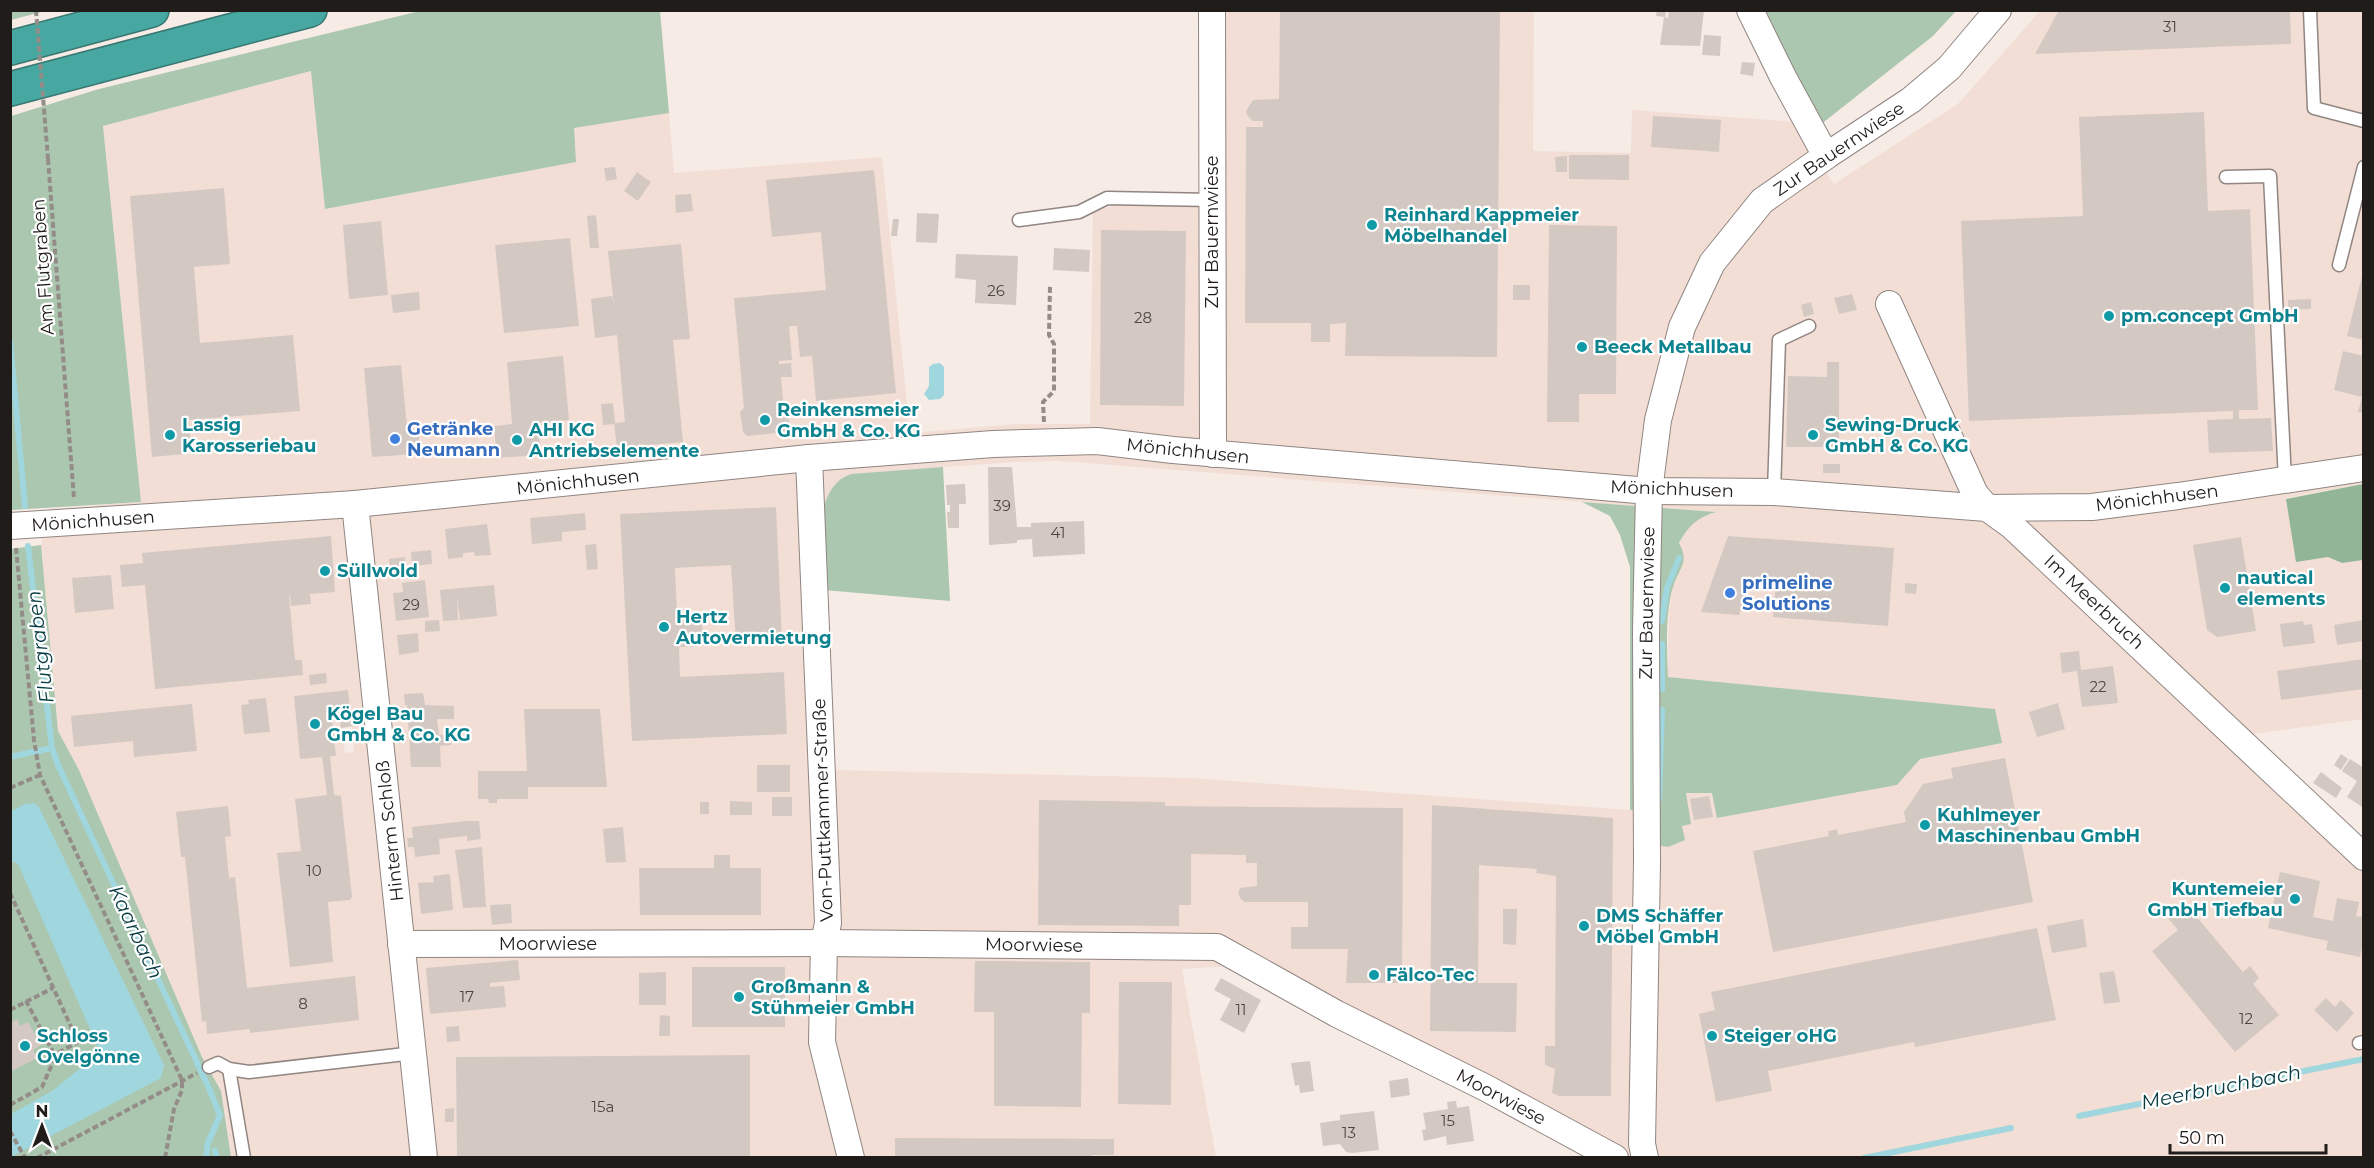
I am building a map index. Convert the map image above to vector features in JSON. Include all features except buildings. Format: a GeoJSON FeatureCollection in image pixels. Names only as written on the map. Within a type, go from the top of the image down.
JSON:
{"type":"FeatureCollection","features":[{"type":"Feature","properties":{"kind":"highway"},"geometry":{"type":"LineString","coordinates":[[10,48],[152,10]]}},
{"type":"Feature","properties":{"kind":"highway"},"geometry":{"type":"LineString","coordinates":[[10,89],[310,10]]}},
{"type":"Feature","properties":{"kind":"street","name":"Zur Bauernwiese"},"geometry":{"type":"LineString","coordinates":[[1212,10],[1213,454]]}},
{"type":"Feature","properties":{"kind":"street"},"geometry":{"type":"LineString","coordinates":[[1750,10],[1826,156]]}},
{"type":"Feature","properties":{"kind":"street","name":"Zur Bauernwiese"},"geometry":{"type":"LineString","coordinates":[[1645,1158],[1642,1144],[1647,862],[1646,632],[1649,490],[1658,420],[1680,336],[1712,263],[1762,201],[1919,94],[1949,68],[1998,10]]}},
{"type":"Feature","properties":{"kind":"street","name":"Im Meerbruch"},"geometry":{"type":"LineString","coordinates":[[1889,304],[1975,494],[1987,508],[2012,526],[2364,857]]}},
{"type":"Feature","properties":{"kind":"street","name":"Mönichhusen"},"geometry":{"type":"LineString","coordinates":[[13,533],[76,522],[355,504],[809,458],[993,444],[1097,441],[1213,454],[1649,490],[1774,492],[1987,508],[2092,507],[2364,468]]}},
{"type":"Feature","properties":{"kind":"street","name":"Von-Puttkammer-Straße"},"geometry":{"type":"LineString","coordinates":[[809,458],[828,923],[825,943],[822,1042],[851,1158]]}},
{"type":"Feature","properties":{"kind":"street","name":"Hinterm Schloß"},"geometry":{"type":"LineString","coordinates":[[355,504],[424,1158]]}},
{"type":"Feature","properties":{"kind":"street","name":"Moorwiese"},"geometry":{"type":"LineString","coordinates":[[401,944],[825,943],[1217,947],[1337,1014],[1486,1088],[1614,1158]]}},
{"type":"Feature","properties":{"kind":"lane"},"geometry":{"type":"LineString","coordinates":[[2310,10],[2314,108],[2364,121]]}},
{"type":"Feature","properties":{"kind":"lane"},"geometry":{"type":"LineString","coordinates":[[2339,265],[2364,167]]}},
{"type":"Feature","properties":{"kind":"lane"},"geometry":{"type":"LineString","coordinates":[[2226,177],[2270,176],[2285,480]]}},
{"type":"Feature","properties":{"kind":"lane"},"geometry":{"type":"LineString","coordinates":[[1019,220],[1079,212],[1107,198],[1212,200]]}},
{"type":"Feature","properties":{"kind":"lane"},"geometry":{"type":"LineString","coordinates":[[1774,492],[1779,340],[1809,326]]}},
{"type":"Feature","properties":{"kind":"lane"},"geometry":{"type":"LineString","coordinates":[[209,1067],[218,1063],[229,1069],[249,1072],[414,1053]]}},
{"type":"Feature","properties":{"kind":"lane"},"geometry":{"type":"LineString","coordinates":[[229,1069],[244,1158]]}},
{"type":"Feature","properties":{"kind":"path","name":"Am Flutgraben"},"geometry":{"type":"LineString","coordinates":[[36,10],[76,522]]}},
{"type":"Feature","properties":{"kind":"path"},"geometry":{"type":"LineString","coordinates":[[1044,426],[1043,402],[1054,391],[1054,344],[1049,335],[1050,285]]}},
{"type":"Feature","properties":{"kind":"path"},"geometry":{"type":"LineString","coordinates":[[13,533],[34,740],[40,775],[184,1079],[174,1109],[165,1158]]}},
{"type":"Feature","properties":{"kind":"path"},"geometry":{"type":"LineString","coordinates":[[10,789],[40,775]]}},
{"type":"Feature","properties":{"kind":"path"},"geometry":{"type":"LineString","coordinates":[[10,893],[78,1042],[54,1055]]}},
{"type":"Feature","properties":{"kind":"path"},"geometry":{"type":"LineString","coordinates":[[10,1010],[53,988]]}},
{"type":"Feature","properties":{"kind":"path"},"geometry":{"type":"LineString","coordinates":[[10,1105],[42,1087],[49,1074],[54,1055],[26,1001]]}},
{"type":"Feature","properties":{"kind":"path"},"geometry":{"type":"LineString","coordinates":[[37,1158],[184,1079]]}},
{"type":"Feature","properties":{"kind":"path"},"geometry":{"type":"LineString","coordinates":[[10,1131],[24,1156]]}},
{"type":"Feature","properties":{"kind":"shaded area"},"geometry":{"type":"Polygon","coordinates":[[[1224,11],[1534,11],[1533,151],[1631,153],[1632,110],[1796,122],[1808,146],[1834,184],[1958,104],[2040,11],[2363,11],[2363,484],[2286,498],[2329,557],[2342,563],[2363,560],[2363,719],[2247,735],[2363,845],[2363,1157],[1584,1157],[1481,1096],[1229,966],[1182,969],[1216,1157],[231,1157],[221,1091],[202,1057],[79,770],[58,731],[41,545],[49,509],[141,502],[103,126],[312,71],[325,209],[576,162],[573,128],[669,113],[674,173],[882,157],[910,433],[1017,424],[1090,424],[1093,211],[1116,205],[1206,207],[1224,11]],[[1060,461],[1014,462],[851,474],[821,517],[833,770],[1191,778],[1651,810],[1667,847],[1682,826],[1685,793],[1712,793],[1718,818],[1897,785],[1919,759],[1995,709],[1668,677],[1669,612],[1673,586],[1683,565],[1679,543],[1687,528],[1703,516],[1713,512],[1060,461]],[[352,727],[342,728],[345,753],[354,752],[352,727]]]}},
{"type":"Feature","properties":{"kind":"green space"},"geometry":{"type":"Polygon","coordinates":[[[11,10],[45,10],[45,11],[11,20],[11,10]]]}},
{"type":"Feature","properties":{"kind":"green space"},"geometry":{"type":"Polygon","coordinates":[[[424,10],[660,11],[669,113],[574,128],[576,162],[325,209],[311,71],[103,126],[141,502],[11,510],[11,116],[99,89],[424,10]]]}},
{"type":"Feature","properties":{"kind":"green space"},"geometry":{"type":"Polygon","coordinates":[[[1760,11],[1956,11],[1933,36],[1820,125],[1760,11]]]}},
{"type":"Feature","properties":{"kind":"green space"},"geometry":{"type":"Polygon","coordinates":[[[943,467],[950,601],[824,590],[821,524],[829,493],[838,482],[851,474],[943,467]]]}},
{"type":"Feature","properties":{"kind":"green space"},"geometry":{"type":"Polygon","coordinates":[[[2363,484],[2363,560],[2342,563],[2328,557],[2296,562],[2286,499],[2363,484]]]}},
{"type":"Feature","properties":{"kind":"green space"},"geometry":{"type":"Polygon","coordinates":[[[1582,502],[1716,512],[1694,523],[1679,543],[1684,561],[1673,587],[1669,609],[1668,677],[1995,709],[2002,743],[1920,759],[1897,785],[1717,818],[1712,793],[1686,793],[1691,824],[1682,826],[1685,840],[1668,847],[1655,845],[1651,810],[1630,810],[1630,567],[1620,535],[1610,516],[1582,502]]]}},
{"type":"Feature","properties":{"kind":"green space"},"geometry":{"type":"Polygon","coordinates":[[[41,545],[58,731],[79,770],[202,1057],[221,1091],[231,1157],[11,1157],[10,549],[41,545]]]}},
{"type":"Feature","properties":{"kind":"water"},"geometry":{"type":"Polygon","coordinates":[[[940,363],[944,367],[944,395],[940,399],[929,400],[924,394],[929,386],[929,367],[940,363]]]}},
{"type":"Feature","properties":{"kind":"water"},"geometry":{"type":"Polygon","coordinates":[[[34,803],[39,807],[164,1065],[161,1078],[11,1157],[11,1114],[52,1091],[100,1052],[19,866],[11,862],[11,811],[25,804],[34,803]]]}},
{"type":"Feature","properties":{"kind":"waterway","name":"Flutgraben"},"geometry":{"type":"LineString","coordinates":[[10,341],[25,506]]}},
{"type":"Feature","properties":{"kind":"waterway","name":"Kaarbach"},"geometry":{"type":"LineString","coordinates":[[28,546],[52,748],[220,1115],[208,1143],[206,1158]]}},
{"type":"Feature","properties":{"kind":"waterway"},"geometry":{"type":"LineString","coordinates":[[1662,621],[1667,588],[1679,558]]}},
{"type":"Feature","properties":{"kind":"waterway"},"geometry":{"type":"LineString","coordinates":[[1662,644],[1662,689]]}},
{"type":"Feature","properties":{"kind":"waterway"},"geometry":{"type":"LineString","coordinates":[[1659,800],[1662,710]]}},
{"type":"Feature","properties":{"kind":"waterway","name":"Kaarbach"},"geometry":{"type":"LineString","coordinates":[[10,757],[52,748]]}},
{"type":"Feature","properties":{"kind":"waterway","name":"Meerbruchbach"},"geometry":{"type":"LineString","coordinates":[[2079,1116],[2364,1059]]}},
{"type":"Feature","properties":{"kind":"waterway","name":"Meerbruchbach"},"geometry":{"type":"LineString","coordinates":[[1864,1158],[2011,1128]]}},
{"type":"Feature","properties":{"kind":"waterway"},"geometry":{"type":"LineString","coordinates":[[215,1151],[217,1158]]}},
{"type":"Feature","properties":{"kind":"place","name":"Reinhard Kappmeier Möbelhandel"},"geometry":{"type":"Point","coordinates":[1372,225]}},
{"type":"Feature","properties":{"kind":"place","name":"pm.concept GmbH"},"geometry":{"type":"Point","coordinates":[2109,316]}},
{"type":"Feature","properties":{"kind":"place","name":"Beeck Metallbau"},"geometry":{"type":"Point","coordinates":[1582,347]}},
{"type":"Feature","properties":{"kind":"place","name":"Reinkensmeier GmbH & Co. KG"},"geometry":{"type":"Point","coordinates":[765,420]}},
{"type":"Feature","properties":{"kind":"place","name":"Lassig Karosseriebau"},"geometry":{"type":"Point","coordinates":[170,435]}},
{"type":"Feature","properties":{"kind":"place","name":"Sewing-Druck GmbH & Co. KG"},"geometry":{"type":"Point","coordinates":[1813,435]}},
{"type":"Feature","properties":{"kind":"place","name":"Getränke Neumann"},"geometry":{"type":"Point","coordinates":[395,439]}},
{"type":"Feature","properties":{"kind":"place","name":"AHI KG Antriebselemente"},"geometry":{"type":"Point","coordinates":[517,440]}},
{"type":"Feature","properties":{"kind":"place","name":"Süllwold"},"geometry":{"type":"Point","coordinates":[325,571]}},
{"type":"Feature","properties":{"kind":"place","name":"nautical elements"},"geometry":{"type":"Point","coordinates":[2225,588]}},
{"type":"Feature","properties":{"kind":"place","name":"primeline Solutions"},"geometry":{"type":"Point","coordinates":[1730,593]}},
{"type":"Feature","properties":{"kind":"place","name":"Hertz Autovermietung"},"geometry":{"type":"Point","coordinates":[664,627]}},
{"type":"Feature","properties":{"kind":"place","name":"Kögel Bau GmbH & Co. KG"},"geometry":{"type":"Point","coordinates":[315,724]}},
{"type":"Feature","properties":{"kind":"place","name":"Kuhlmeyer Maschinenbau GmbH"},"geometry":{"type":"Point","coordinates":[1925,825]}},
{"type":"Feature","properties":{"kind":"place","name":"Kuntemeier GmbH Tiefbau"},"geometry":{"type":"Point","coordinates":[2295,899]}},
{"type":"Feature","properties":{"kind":"place","name":"DMS Schäffer Möbel GmbH"},"geometry":{"type":"Point","coordinates":[1584,926]}},
{"type":"Feature","properties":{"kind":"place","name":"Fälco-Tec"},"geometry":{"type":"Point","coordinates":[1374,975]}},
{"type":"Feature","properties":{"kind":"place","name":"Großmann & Stühmeier GmbH"},"geometry":{"type":"Point","coordinates":[739,997]}},
{"type":"Feature","properties":{"kind":"place","name":"Steiger oHG"},"geometry":{"type":"Point","coordinates":[1712,1036]}},
{"type":"Feature","properties":{"kind":"place","name":"Schloss Ovelgönne"},"geometry":{"type":"Point","coordinates":[25,1046]}}]}
